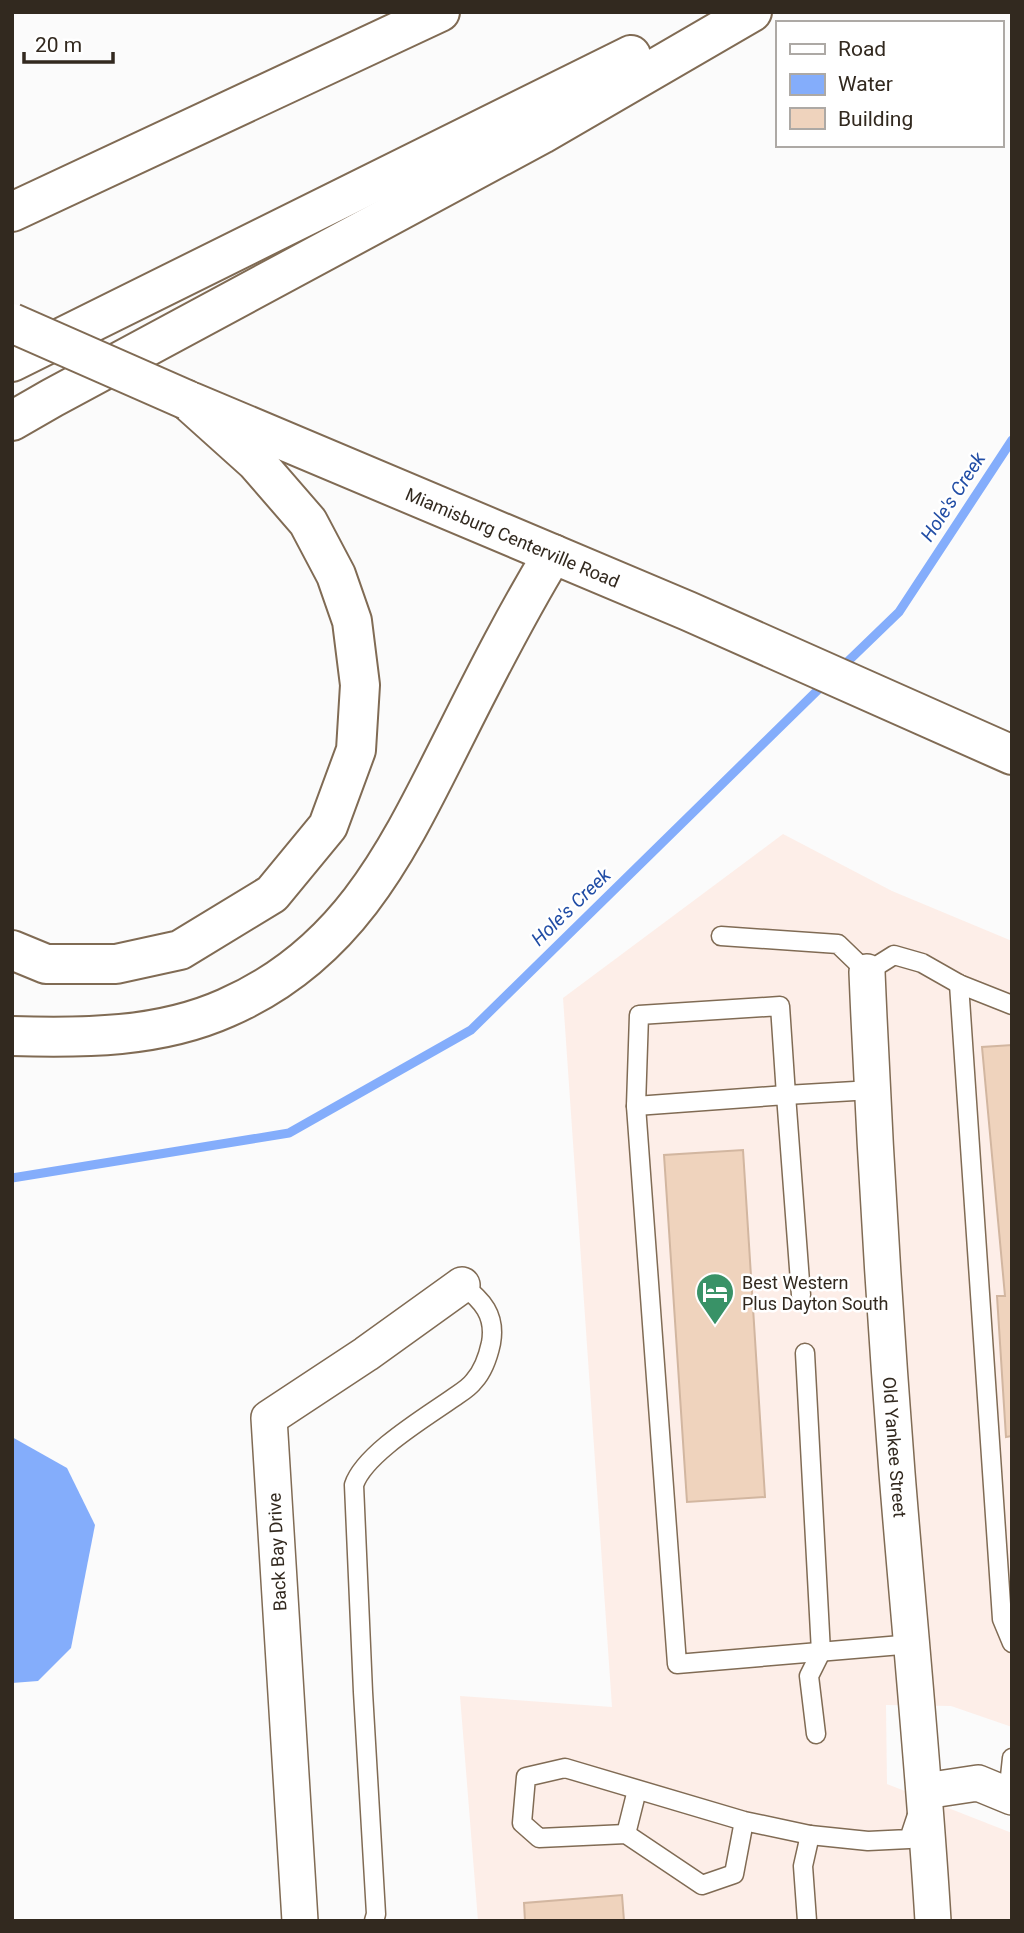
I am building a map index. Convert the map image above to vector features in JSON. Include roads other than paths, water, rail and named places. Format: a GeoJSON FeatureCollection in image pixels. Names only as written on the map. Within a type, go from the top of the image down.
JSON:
{"type":"FeatureCollection","features":[{"type":"Feature","properties":{"kind":"main road"},"geometry":{"type":"LineString","coordinates":[[12,212],[440,12]]}},
{"type":"Feature","properties":{"kind":"main road"},"geometry":{"type":"LineString","coordinates":[[12,362],[718,12]]}},
{"type":"Feature","properties":{"kind":"main road"},"geometry":{"type":"LineString","coordinates":[[12,421],[542,134],[752,12]]}},
{"type":"Feature","properties":{"kind":"main road","name":"Miamisburg Centerville Road"},"geometry":{"type":"LineString","coordinates":[[12,323],[187,400],[688,611],[1012,755]]}},
{"type":"Feature","properties":{"kind":"main road"},"geometry":{"type":"LineString","coordinates":[[12,950],[46,964],[116,964],[180,950],[272,894],[328,826],[356,750],[360,685],[352,621],[336,575],[308,522],[256,461],[187,400]]}},
{"type":"Feature","properties":{"kind":"main road"},"geometry":{"type":"LineString","coordinates":[[12,1036],[76,1038],[131,1033],[185,1022],[224,1009],[262,990],[298,967],[339,928],[375,882],[401,842],[516,616],[553,554]]}},
{"type":"Feature","properties":{"kind":"street","name":"Old Yankee Street"},"geometry":{"type":"LineString","coordinates":[[867,972],[897,1473],[925,1791],[933,1921]]}},
{"type":"Feature","properties":{"kind":"street","name":"Back Bay Drive"},"geometry":{"type":"LineString","coordinates":[[300,1921],[269,1418],[366,1354],[462,1285]]}},
{"type":"Feature","properties":{"kind":"street"},"geometry":{"type":"LineString","coordinates":[[925,1791],[978,1783],[1010,1796]]}},
{"type":"Feature","properties":{"kind":"lane"},"geometry":{"type":"LineString","coordinates":[[721,936],[838,944],[867,972],[894,955],[922,963],[959,985],[1012,1006]]}},
{"type":"Feature","properties":{"kind":"lane"},"geometry":{"type":"LineString","coordinates":[[959,985],[1002,1619],[1012,1643]]}},
{"type":"Feature","properties":{"kind":"lane"},"geometry":{"type":"LineString","coordinates":[[801,1295],[780,1006],[639,1015],[636,1106],[677,1664],[913,1644]]}},
{"type":"Feature","properties":{"kind":"lane"},"geometry":{"type":"LineString","coordinates":[[636,1106],[872,1090]]}},
{"type":"Feature","properties":{"kind":"lane"},"geometry":{"type":"LineString","coordinates":[[374,1921],[376,1914],[354,1485],[358,1472],[383,1449],[473,1382],[487,1361],[492,1335],[489,1317],[481,1299],[462,1285]]}},
{"type":"Feature","properties":{"kind":"lane"},"geometry":{"type":"LineString","coordinates":[[805,1353],[821,1652],[809,1676],[816,1734]]}},
{"type":"Feature","properties":{"kind":"lane"},"geometry":{"type":"LineString","coordinates":[[1010,1796],[1012,1758]]}},
{"type":"Feature","properties":{"kind":"lane"},"geometry":{"type":"LineString","coordinates":[[744,1821],[734,1874],[702,1885],[625,1833],[539,1838],[522,1823],[526,1777],[565,1768],[744,1821],[810,1835],[868,1842],[909,1839],[925,1791]]}},
{"type":"Feature","properties":{"kind":"lane"},"geometry":{"type":"LineString","coordinates":[[625,1833],[637,1790]]}},
{"type":"Feature","properties":{"kind":"lane"},"geometry":{"type":"LineString","coordinates":[[807,1921],[803,1866],[810,1835]]}},
{"type":"Feature","properties":{"kind":"water"},"geometry":{"type":"Polygon","coordinates":[[[12,1437],[67,1468],[95,1525],[71,1648],[38,1681],[12,1683],[12,1437]]]}},
{"type":"Feature","properties":{"kind":"waterway","name":"Hole's Creek"},"geometry":{"type":"LineString","coordinates":[[840,669],[899,612],[1012,440]]}},
{"type":"Feature","properties":{"kind":"waterway","name":"Hole's Creek"},"geometry":{"type":"LineString","coordinates":[[12,1178],[289,1133],[471,1030],[825,683]]}},
{"type":"Feature","properties":{"kind":"place","name":"Best Western Plus Dayton South"},"geometry":{"type":"Point","coordinates":[715,1326]}}]}
